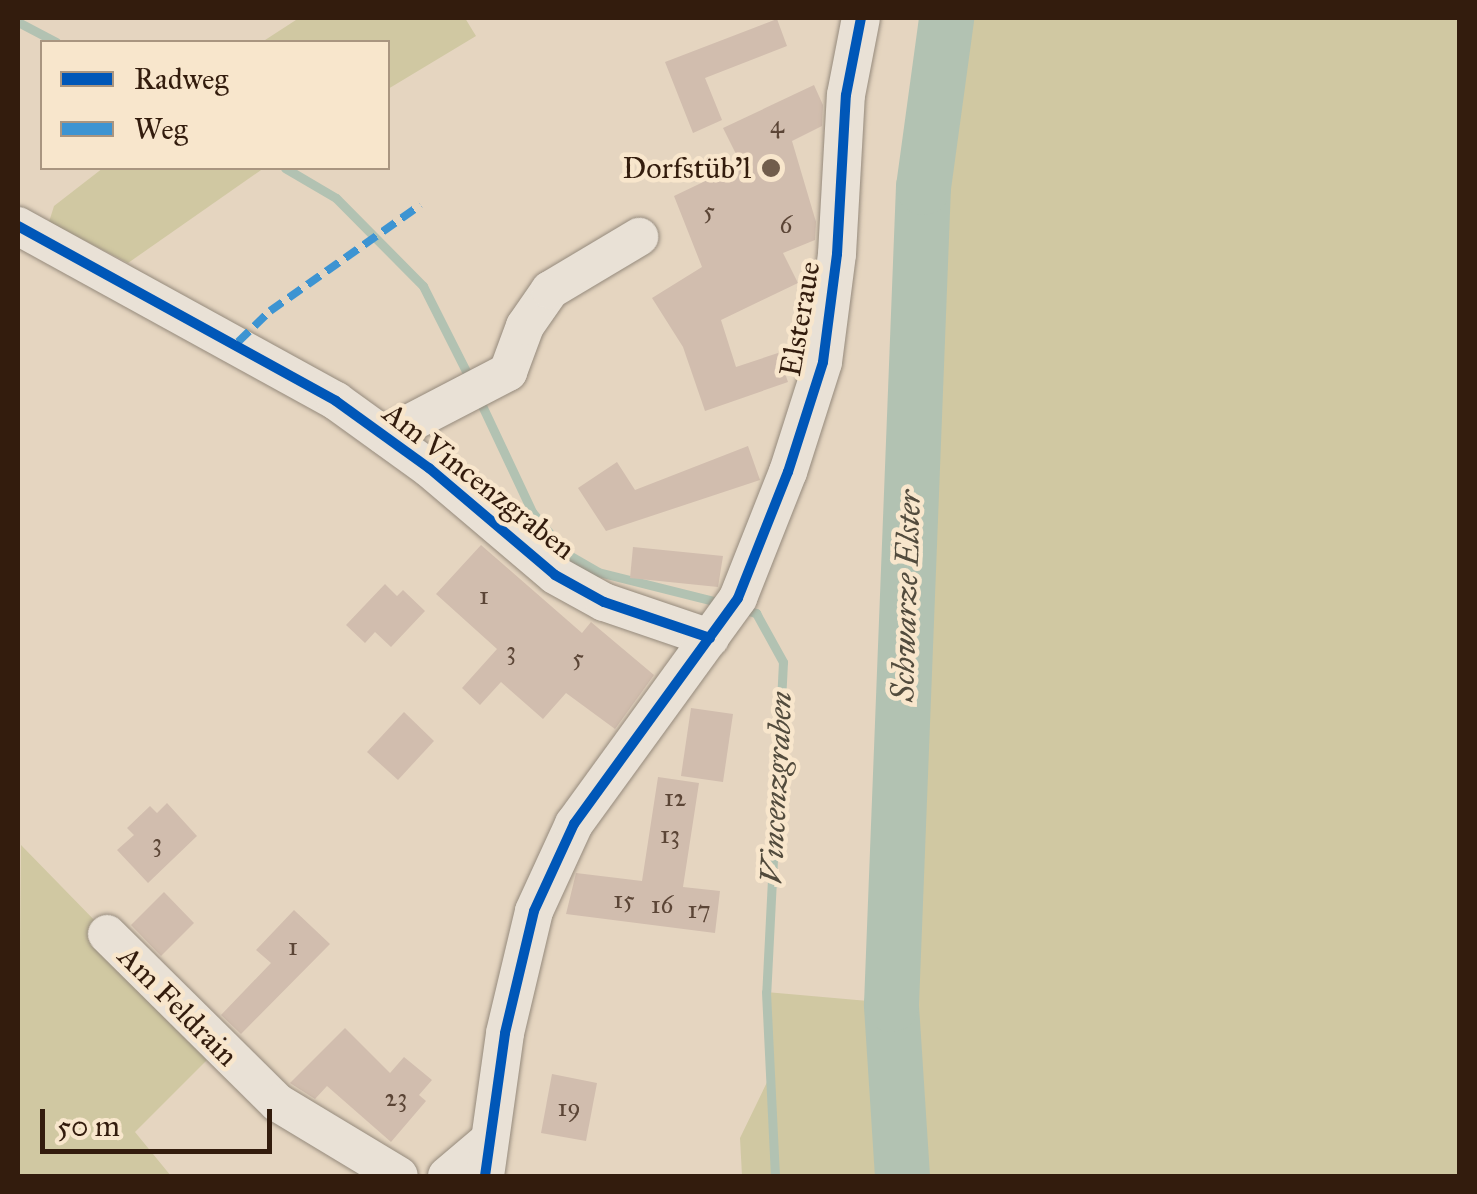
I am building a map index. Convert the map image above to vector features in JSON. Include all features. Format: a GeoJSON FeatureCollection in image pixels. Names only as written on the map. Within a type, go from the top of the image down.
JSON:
{"type":"FeatureCollection","features":[{"type":"Feature","properties":{"kind":"street","name":"Elsteraue"},"geometry":{"type":"LineString","coordinates":[[725,616],[788,472],[823,362],[838,254],[846,95],[862,18]]}},
{"type":"Feature","properties":{"kind":"street","name":"Am Vincenzgraben"},"geometry":{"type":"LineString","coordinates":[[18,226],[238,342],[384,436],[555,576],[604,602],[725,616]]}},
{"type":"Feature","properties":{"kind":"street"},"geometry":{"type":"LineString","coordinates":[[384,436],[514,364],[525,326],[550,290],[640,237]]}},
{"type":"Feature","properties":{"kind":"street"},"geometry":{"type":"LineString","coordinates":[[447,1176],[485,1160],[534,911],[574,824],[725,616]]}},
{"type":"Feature","properties":{"kind":"street","name":"Am Feldrain"},"geometry":{"type":"LineString","coordinates":[[107,934],[278,1103],[398,1176]]}},
{"type":"Feature","properties":{"kind":"shaded area"},"geometry":{"type":"Polygon","coordinates":[[[299,18],[465,18],[476,36],[390,88],[390,40],[265,40],[299,18]]]}},
{"type":"Feature","properties":{"kind":"shaded area"},"geometry":{"type":"Polygon","coordinates":[[[946,18],[1459,18],[1459,1176],[742,1176],[740,1138],[770,1076],[766,992],[891,1003],[923,187],[946,18]]]}},
{"type":"Feature","properties":{"kind":"shaded area"},"geometry":{"type":"Polygon","coordinates":[[[100,170],[261,170],[128,263],[49,222],[54,206],[100,170]]]}},
{"type":"Feature","properties":{"kind":"shaded area"},"geometry":{"type":"Polygon","coordinates":[[[21,845],[219,1048],[135,1132],[171,1176],[18,1176],[21,845]]]}},
{"type":"Feature","properties":{"kind":"building"},"geometry":{"type":"Polygon","coordinates":[[[777,19],[787,46],[705,78],[722,120],[693,133],[665,62],[777,19]]]}},
{"type":"Feature","properties":{"kind":"building"},"geometry":{"type":"Polygon","coordinates":[[[814,85],[823,105],[822,126],[792,141],[816,222],[815,240],[783,253],[798,283],[721,320],[736,367],[778,353],[788,382],[705,411],[683,347],[652,298],[702,267],[674,196],[741,164],[723,128],[814,85]]]}},
{"type":"Feature","properties":{"kind":"building"},"geometry":{"type":"Polygon","coordinates":[[[748,446],[760,480],[606,531],[578,488],[617,462],[635,490],[748,446]]]}},
{"type":"Feature","properties":{"kind":"building"},"geometry":{"type":"Polygon","coordinates":[[[481,545],[582,633],[591,622],[654,675],[615,729],[566,693],[543,719],[501,682],[480,705],[462,688],[497,649],[436,594],[481,545]]]}},
{"type":"Feature","properties":{"kind":"building"},"geometry":{"type":"Polygon","coordinates":[[[633,547],[723,556],[718,587],[630,578],[633,547]]]}},
{"type":"Feature","properties":{"kind":"building"},"geometry":{"type":"Polygon","coordinates":[[[385,584],[397,596],[403,590],[425,611],[391,647],[375,632],[365,643],[346,625],[385,584]]]}},
{"type":"Feature","properties":{"kind":"building"},"geometry":{"type":"Polygon","coordinates":[[[691,708],[733,714],[723,782],[681,776],[691,708]]]}},
{"type":"Feature","properties":{"kind":"building"},"geometry":{"type":"Polygon","coordinates":[[[404,712],[434,741],[398,780],[367,752],[404,712]]]}},
{"type":"Feature","properties":{"kind":"building"},"geometry":{"type":"Polygon","coordinates":[[[658,777],[699,783],[683,887],[720,891],[715,933],[566,914],[576,873],[642,881],[658,777]]]}},
{"type":"Feature","properties":{"kind":"building"},"geometry":{"type":"Polygon","coordinates":[[[167,803],[197,836],[148,883],[117,850],[134,835],[127,828],[150,806],[157,813],[167,803]]]}},
{"type":"Feature","properties":{"kind":"building"},"geometry":{"type":"Polygon","coordinates":[[[164,892],[194,923],[161,956],[131,925],[164,892]]]}},
{"type":"Feature","properties":{"kind":"building"},"geometry":{"type":"Polygon","coordinates":[[[294,910],[330,944],[241,1034],[221,1015],[271,963],[256,950],[294,910]]]}},
{"type":"Feature","properties":{"kind":"building"},"geometry":{"type":"Polygon","coordinates":[[[345,1028],[390,1073],[404,1057],[432,1080],[419,1095],[426,1101],[391,1142],[327,1086],[315,1099],[290,1083],[345,1028]]]}},
{"type":"Feature","properties":{"kind":"building"},"geometry":{"type":"Polygon","coordinates":[[[552,1074],[597,1083],[586,1141],[541,1133],[552,1074]]]}},
{"type":"Feature","properties":{"kind":"waterway","name":"Schwarze Elster"},"geometry":{"type":"LineString","coordinates":[[902,1176],[891,1004],[923,187],[946,18]]}},
{"type":"Feature","properties":{"kind":"waterway","name":"Vincenzgraben"},"geometry":{"type":"LineString","coordinates":[[18,22],[52,40]]}},
{"type":"Feature","properties":{"kind":"waterway","name":"Vincenzgraben"},"geometry":{"type":"LineString","coordinates":[[288,170],[336,198],[423,286],[472,383]]}},
{"type":"Feature","properties":{"kind":"waterway","name":"Vincenzgraben"},"geometry":{"type":"LineString","coordinates":[[478,397],[532,512],[567,554],[598,572],[721,603]]}},
{"type":"Feature","properties":{"kind":"waterway","name":"Vincenzgraben"},"geometry":{"type":"LineString","coordinates":[[741,609],[756,613],[783,662],[766,992],[775,1176]]}},
{"type":"Feature","properties":{"kind":"marked path"},"geometry":{"type":"LineString","coordinates":[[238,342],[270,311],[420,205]]}},
{"type":"Feature","properties":{"kind":"cycle path"},"geometry":{"type":"LineString","coordinates":[[485,1176],[505,1033],[534,911],[574,824],[738,598],[788,472],[823,362],[837,254],[846,95],[861,18]]}},
{"type":"Feature","properties":{"kind":"cycle path"},"geometry":{"type":"LineString","coordinates":[[18,226],[336,401],[429,468],[555,575],[604,602],[710,638]]}},
{"type":"Feature","properties":{"kind":"place","name":"Dorfstüb'l"},"geometry":{"type":"Point","coordinates":[771,168]}}]}
